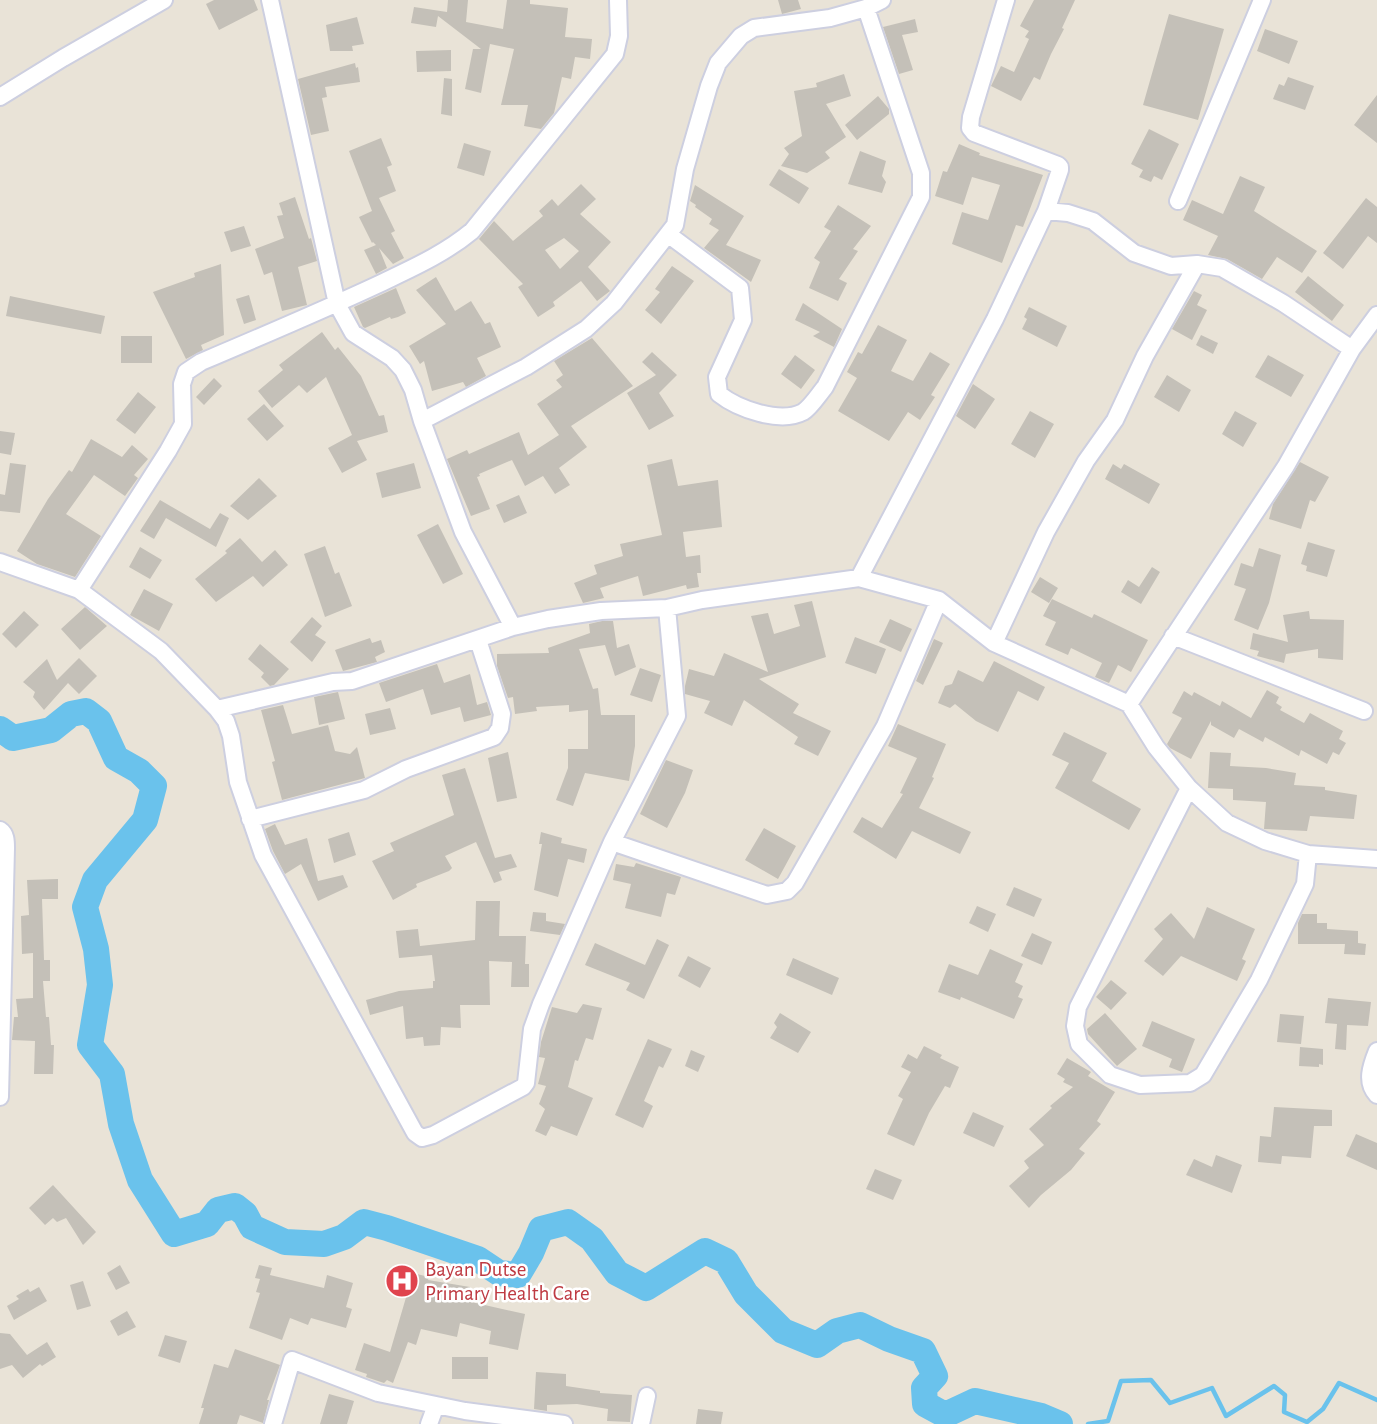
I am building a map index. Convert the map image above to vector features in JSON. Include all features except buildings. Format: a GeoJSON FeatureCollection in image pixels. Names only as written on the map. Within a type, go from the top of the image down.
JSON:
{"type":"FeatureCollection","features":[{"type":"Feature","properties":{"kind":"street"},"geometry":{"type":"LineString","coordinates":[[0,97],[164,0]]}},
{"type":"Feature","properties":{"kind":"street"},"geometry":{"type":"LineString","coordinates":[[270,0],[337,304],[353,333],[392,358],[403,370],[413,390],[422,421],[463,532],[513,627]]}},
{"type":"Feature","properties":{"kind":"street"},"geometry":{"type":"LineString","coordinates":[[80,590],[168,452],[183,424],[182,384],[186,372],[201,363],[337,304],[430,259],[456,244],[472,231],[615,54],[619,36],[618,0]]}},
{"type":"Feature","properties":{"kind":"street"},"geometry":{"type":"LineString","coordinates":[[422,421],[526,367],[586,329],[614,303],[675,225],[685,169],[709,86],[718,63],[741,36],[753,28],[830,18],[866,8],[882,0]]}},
{"type":"Feature","properties":{"kind":"street"},"geometry":{"type":"LineString","coordinates":[[859,578],[995,318],[1046,211],[1060,166],[974,133],[970,128],[971,117],[1006,0]]}},
{"type":"Feature","properties":{"kind":"street"},"geometry":{"type":"LineString","coordinates":[[1178,201],[1262,0]]}},
{"type":"Feature","properties":{"kind":"street"},"geometry":{"type":"LineString","coordinates":[[669,235],[740,288],[743,320],[717,377],[719,394],[732,404],[760,413],[784,416],[804,411],[825,387],[921,197],[921,173],[866,8]]}},
{"type":"Feature","properties":{"kind":"street"},"geometry":{"type":"LineString","coordinates":[[1046,211],[1068,213],[1093,221],[1134,253],[1172,266],[1197,264],[1222,268],[1282,303],[1352,349]]}},
{"type":"Feature","properties":{"kind":"street"},"geometry":{"type":"LineString","coordinates":[[994,643],[1046,532],[1086,461],[1115,420],[1145,356],[1197,264]]}},
{"type":"Feature","properties":{"kind":"street"},"geometry":{"type":"LineString","coordinates":[[1129,704],[1286,466],[1352,349],[1377,315]]}},
{"type":"Feature","properties":{"kind":"street"},"geometry":{"type":"LineString","coordinates":[[0,562],[80,590],[161,651],[226,721],[231,736],[238,782],[263,855],[415,1133],[422,1138],[513,1093],[526,1083],[532,1029],[535,1021],[612,842],[677,716],[667,608]]}},
{"type":"Feature","properties":{"kind":"street"},"geometry":{"type":"LineString","coordinates":[[217,709],[333,682],[352,681],[513,627],[601,610],[667,608],[702,600],[859,578],[939,600],[994,643],[1129,704],[1156,747],[1189,788],[1227,823],[1265,841],[1308,854],[1377,859]]}},
{"type":"Feature","properties":{"kind":"street"},"geometry":{"type":"LineString","coordinates":[[612,842],[767,895],[787,891],[795,883],[885,726],[939,600]]}},
{"type":"Feature","properties":{"kind":"street"},"geometry":{"type":"LineString","coordinates":[[1173,636],[1364,711]]}},
{"type":"Feature","properties":{"kind":"street"},"geometry":{"type":"LineString","coordinates":[[250,819],[364,790],[406,769],[494,736],[500,728],[502,714],[478,640]]}},
{"type":"Feature","properties":{"kind":"street"},"geometry":{"type":"LineString","coordinates":[[1189,788],[1078,1007],[1076,1026],[1079,1044],[1110,1075],[1140,1085],[1190,1083],[1203,1075],[1259,981],[1305,884],[1308,854]]}},
{"type":"Feature","properties":{"kind":"street"},"geometry":{"type":"LineString","coordinates":[[0,830],[6,838],[3,884],[0,1097]]}},
{"type":"Feature","properties":{"kind":"street"},"geometry":{"type":"LineString","coordinates":[[1377,1051],[1369,1070],[1374,1094],[1377,1095]]}},
{"type":"Feature","properties":{"kind":"street"},"geometry":{"type":"LineString","coordinates":[[273,1424],[292,1360],[378,1393],[465,1411],[564,1424]]}},
{"type":"Feature","properties":{"kind":"street"},"geometry":{"type":"LineString","coordinates":[[641,1424],[647,1396]]}},
{"type":"Feature","properties":{"kind":"street"},"geometry":{"type":"LineString","coordinates":[[429,1424],[436,1405]]}},
{"type":"Feature","properties":{"kind":"waterway"},"geometry":{"type":"LineString","coordinates":[[0,729],[13,738],[51,730],[71,714],[86,711],[99,721],[116,758],[139,771],[154,786],[145,820],[95,880],[85,907],[96,949],[100,985],[90,1045],[112,1074],[121,1124],[140,1180],[174,1234],[207,1224],[218,1210],[235,1206],[245,1214],[252,1227],[285,1242],[324,1244],[344,1237],[364,1222],[478,1259],[499,1273],[518,1275],[541,1229],[568,1222],[592,1239],[617,1273],[646,1288],[705,1251],[726,1261],[746,1294],[783,1331],[817,1345],[837,1331],[860,1325],[889,1339],[923,1351],[935,1376],[924,1388],[925,1404],[945,1415],[975,1401],[1041,1416],[1060,1424]]}},
{"type":"Feature","properties":{"kind":"waterway"},"geometry":{"type":"LineString","coordinates":[[1088,1424],[1108,1421],[1121,1381],[1151,1380],[1170,1403],[1212,1388],[1226,1416],[1274,1386],[1285,1395],[1284,1412],[1307,1422],[1323,1409],[1339,1383],[1377,1400]]}},
{"type":"Feature","properties":{"kind":"place","name":"Bayan Dutse Primary Health Care"},"geometry":{"type":"Point","coordinates":[402,1281]}}]}
